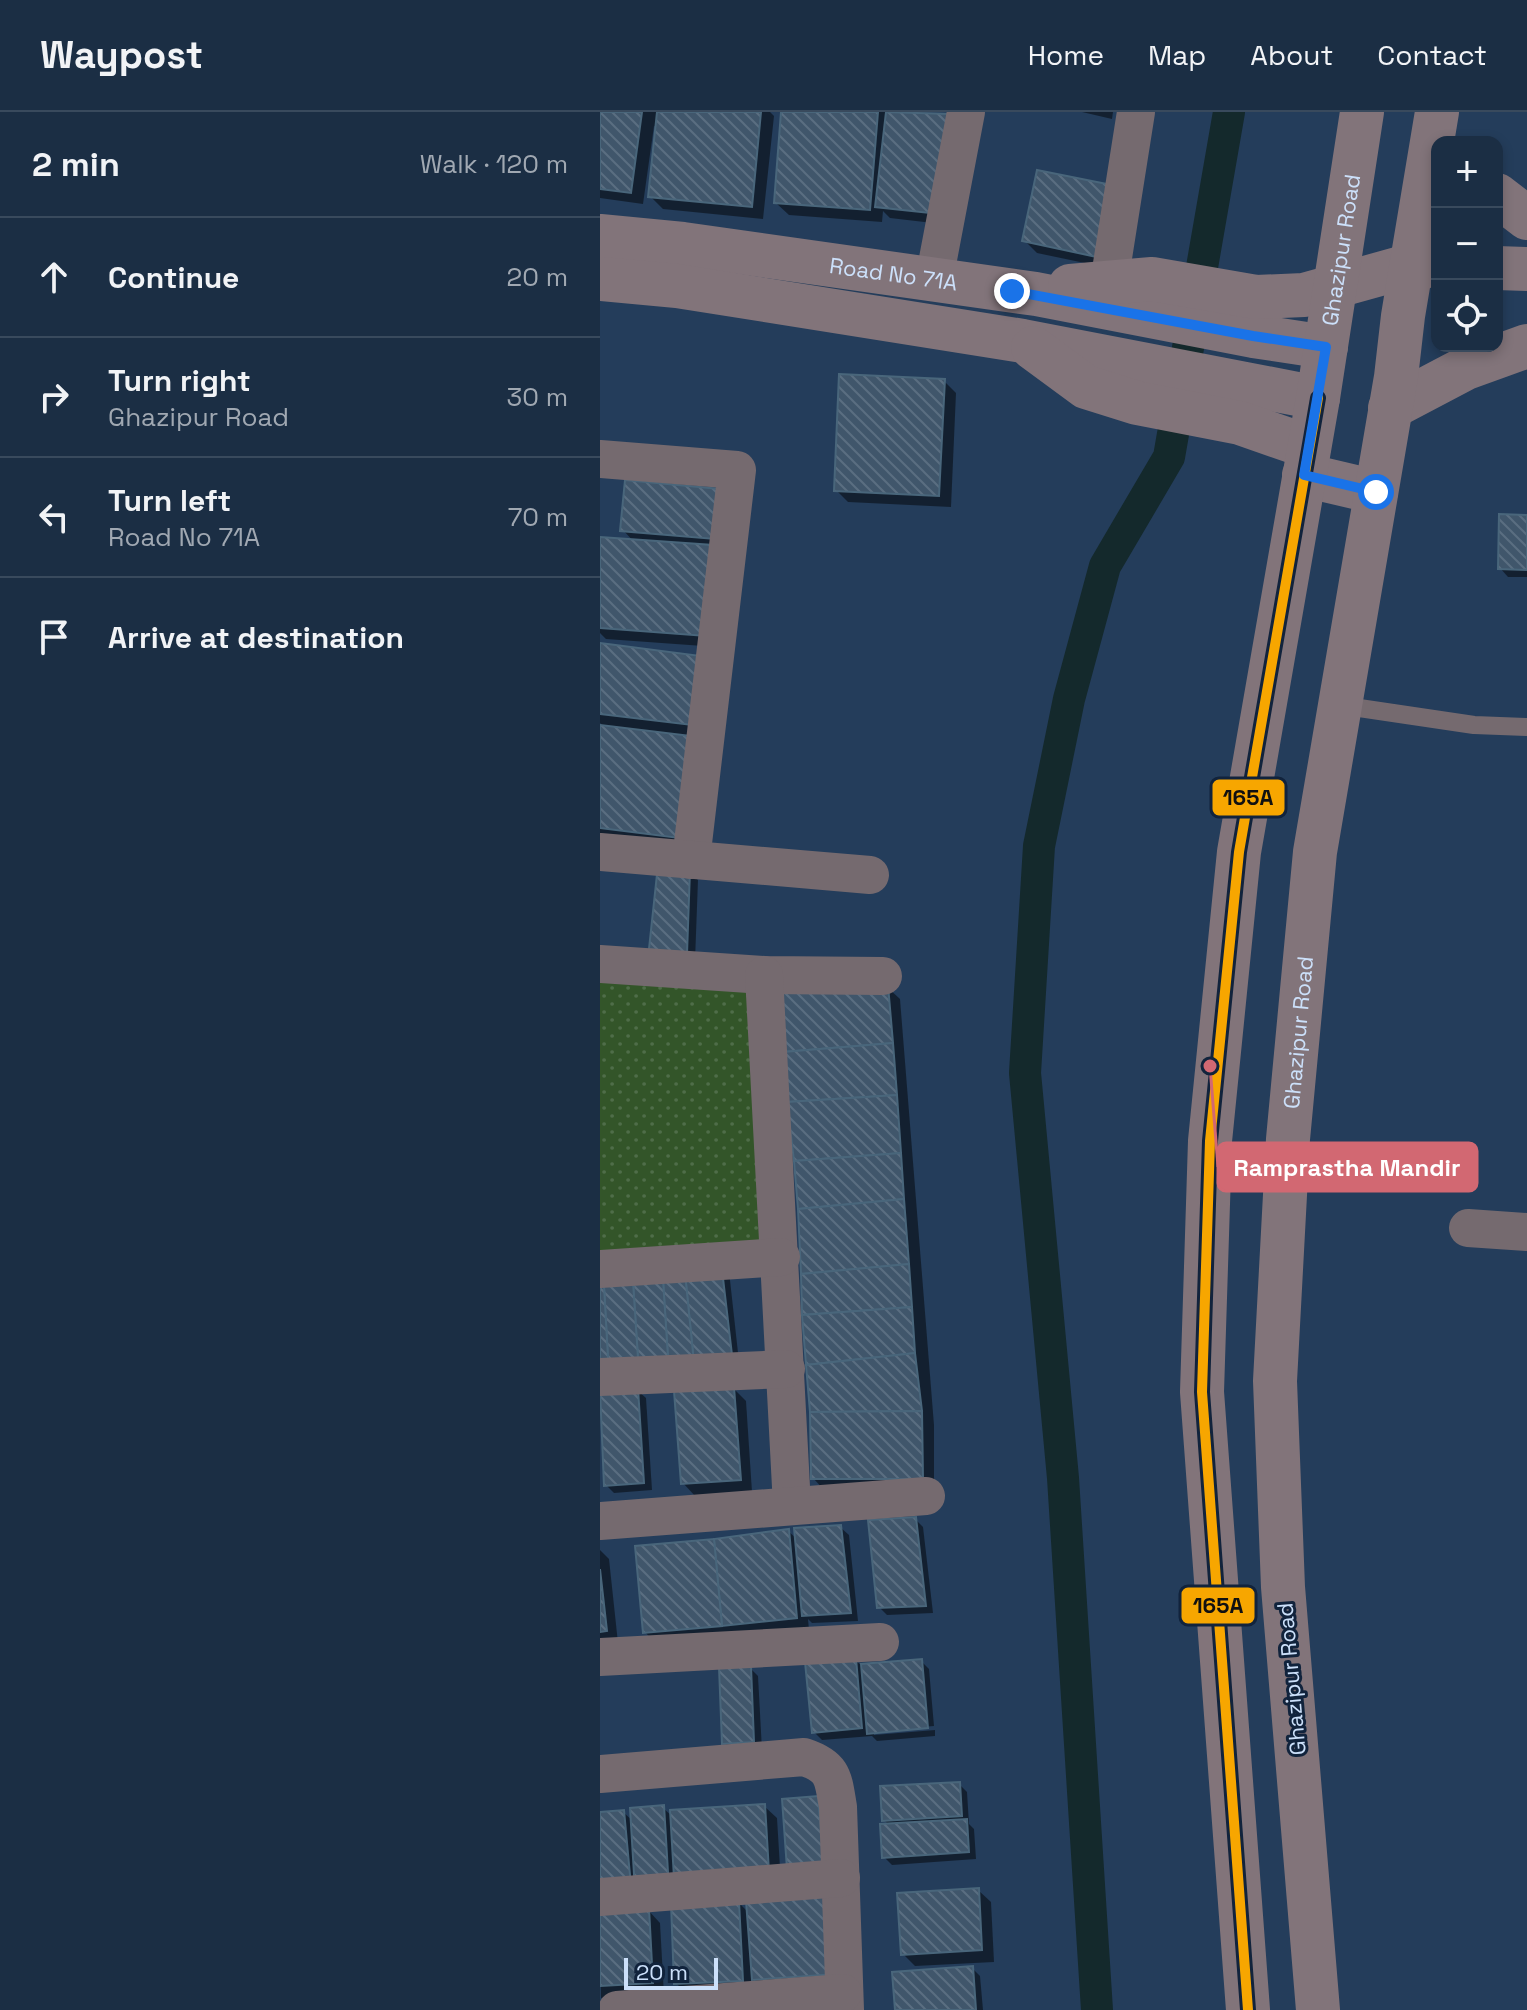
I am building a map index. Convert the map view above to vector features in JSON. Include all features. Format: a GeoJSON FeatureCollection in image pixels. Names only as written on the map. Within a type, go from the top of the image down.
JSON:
{"type":"FeatureCollection","features":[{"type":"Feature","properties":{"kind":"main road","name":"Ghazipur Road"},"geometry":{"type":"LineString","coordinates":[[1248,2010],[1219,1588],[1202,1392],[1210,1157],[1239,852],[1318,398],[1362,112]]}},
{"type":"Feature","properties":{"kind":"main road","name":"Ghazipur Road"},"geometry":{"type":"LineString","coordinates":[[1318,2010],[1283,1587],[1275,1381],[1288,1139],[1315,852],[1390,408],[1420,317],[1437,112]]}},
{"type":"Feature","properties":{"kind":"main road"},"geometry":{"type":"LineString","coordinates":[[1448,112],[1456,136]]}},
{"type":"Feature","properties":{"kind":"main road"},"geometry":{"type":"LineString","coordinates":[[1503,200],[1527,218]]}},
{"type":"Feature","properties":{"kind":"main road","name":"Road No 71A"},"geometry":{"type":"LineString","coordinates":[[600,236],[683,244],[1012,291],[1151,298],[1255,317],[1326,347]]}},
{"type":"Feature","properties":{"kind":"main road"},"geometry":{"type":"LineString","coordinates":[[1255,317],[1304,295],[1424,265]]}},
{"type":"Feature","properties":{"kind":"main road"},"geometry":{"type":"LineString","coordinates":[[1503,268],[1527,269]]}},
{"type":"Feature","properties":{"kind":"main road","name":"Road No 71A"},"geometry":{"type":"LineString","coordinates":[[600,279],[677,286],[1023,341],[1141,384],[1243,404],[1318,398]]}},
{"type":"Feature","properties":{"kind":"main road"},"geometry":{"type":"LineString","coordinates":[[1012,291],[1109,283],[1151,298]]}},
{"type":"Feature","properties":{"kind":"main road"},"geometry":{"type":"LineString","coordinates":[[1503,323],[1527,325]]}},
{"type":"Feature","properties":{"kind":"main road"},"geometry":{"type":"LineString","coordinates":[[1390,408],[1466,368],[1527,346]]}},
{"type":"Feature","properties":{"kind":"main road"},"geometry":{"type":"LineString","coordinates":[[1243,404],[1307,461],[1376,492]]}},
{"type":"Feature","properties":{"kind":"street"},"geometry":{"type":"LineString","coordinates":[[934,280],[966,112]]}},
{"type":"Feature","properties":{"kind":"street"},"geometry":{"type":"LineString","coordinates":[[1109,283],[1136,112]]}},
{"type":"Feature","properties":{"kind":"street"},"geometry":{"type":"LineString","coordinates":[[600,459],[737,470],[691,860]]}},
{"type":"Feature","properties":{"kind":"street"},"geometry":{"type":"LineString","coordinates":[[600,852],[870,875]]}},
{"type":"Feature","properties":{"kind":"street"},"geometry":{"type":"LineString","coordinates":[[600,964],[764,975],[883,976]]}},
{"type":"Feature","properties":{"kind":"street"},"geometry":{"type":"LineString","coordinates":[[764,975],[792,1506]]}},
{"type":"Feature","properties":{"kind":"street"},"geometry":{"type":"LineString","coordinates":[[1468,1228],[1527,1232]]}},
{"type":"Feature","properties":{"kind":"street"},"geometry":{"type":"LineString","coordinates":[[600,1269],[781,1257]]}},
{"type":"Feature","properties":{"kind":"street"},"geometry":{"type":"LineString","coordinates":[[600,1377],[786,1369]]}},
{"type":"Feature","properties":{"kind":"street"},"geometry":{"type":"LineString","coordinates":[[600,1521],[926,1496]]}},
{"type":"Feature","properties":{"kind":"street"},"geometry":{"type":"LineString","coordinates":[[600,1657],[880,1642]]}},
{"type":"Feature","properties":{"kind":"street"},"geometry":{"type":"LineString","coordinates":[[600,1774],[804,1757],[821,1763],[833,1776],[838,1807],[844,2002],[617,2010]]}},
{"type":"Feature","properties":{"kind":"street"},"geometry":{"type":"LineString","coordinates":[[600,1897],[841,1878]]}},
{"type":"Feature","properties":{"kind":"lane"},"geometry":{"type":"LineString","coordinates":[[1339,705],[1474,725],[1527,727]]}},
{"type":"Feature","properties":{"kind":"green space"},"geometry":{"type":"Polygon","coordinates":[[[600,964],[764,975],[781,1257],[600,1269],[600,964]]]}},
{"type":"Feature","properties":{"kind":"building"},"geometry":{"type":"Polygon","coordinates":[[[600,112],[642,112],[631,193],[600,189],[600,112]]]}},
{"type":"Feature","properties":{"kind":"building"},"geometry":{"type":"Polygon","coordinates":[[[657,112],[761,112],[752,207],[648,197],[657,112]]]}},
{"type":"Feature","properties":{"kind":"building"},"geometry":{"type":"Polygon","coordinates":[[[781,112],[878,112],[870,210],[774,203],[781,112]]]}},
{"type":"Feature","properties":{"kind":"building"},"geometry":{"type":"Polygon","coordinates":[[[886,112],[950,114],[939,214],[875,207],[886,112]]]}},
{"type":"Feature","properties":{"kind":"building"},"geometry":{"type":"Polygon","coordinates":[[[1037,170],[1122,187],[1106,259],[1022,241],[1037,170]]]}},
{"type":"Feature","properties":{"kind":"building"},"geometry":{"type":"Polygon","coordinates":[[[839,374],[945,379],[939,496],[834,491],[839,374]]]}},
{"type":"Feature","properties":{"kind":"building"},"geometry":{"type":"Polygon","coordinates":[[[625,480],[720,489],[715,539],[620,531],[625,480]]]}},
{"type":"Feature","properties":{"kind":"building"},"geometry":{"type":"Polygon","coordinates":[[[1499,514],[1527,515],[1527,570],[1498,569],[1499,514]]]}},
{"type":"Feature","properties":{"kind":"building"},"geometry":{"type":"Polygon","coordinates":[[[600,537],[713,545],[706,636],[600,628],[600,537]]]}},
{"type":"Feature","properties":{"kind":"building"},"geometry":{"type":"Polygon","coordinates":[[[600,643],[701,656],[692,725],[600,714],[600,643]]]}},
{"type":"Feature","properties":{"kind":"building"},"geometry":{"type":"Polygon","coordinates":[[[600,725],[700,737],[687,839],[600,828],[600,725]]]}},
{"type":"Feature","properties":{"kind":"building"},"geometry":{"type":"Polygon","coordinates":[[[658,865],[690,870],[687,954],[649,949],[658,865]]]}},
{"type":"Feature","properties":{"kind":"building"},"geometry":{"type":"Polygon","coordinates":[[[888,985],[893,1043],[783,1052],[773,988],[888,985]]]}},
{"type":"Feature","properties":{"kind":"building"},"geometry":{"type":"Polygon","coordinates":[[[893,1043],[897,1095],[787,1102],[783,1052],[893,1043]]]}},
{"type":"Feature","properties":{"kind":"building"},"geometry":{"type":"Polygon","coordinates":[[[897,1095],[901,1153],[794,1161],[787,1102],[897,1095]]]}},
{"type":"Feature","properties":{"kind":"building"},"geometry":{"type":"Polygon","coordinates":[[[901,1153],[904,1199],[798,1209],[794,1161],[901,1153]]]}},
{"type":"Feature","properties":{"kind":"building"},"geometry":{"type":"Polygon","coordinates":[[[904,1199],[909,1264],[801,1274],[798,1209],[904,1199]]]}},
{"type":"Feature","properties":{"kind":"building"},"geometry":{"type":"Polygon","coordinates":[[[721,1261],[734,1372],[695,1373],[684,1263],[721,1261]]]}},
{"type":"Feature","properties":{"kind":"building"},"geometry":{"type":"Polygon","coordinates":[[[684,1263],[695,1373],[669,1373],[662,1264],[684,1263]]]}},
{"type":"Feature","properties":{"kind":"building"},"geometry":{"type":"Polygon","coordinates":[[[662,1264],[669,1373],[639,1374],[632,1266],[662,1264]]]}},
{"type":"Feature","properties":{"kind":"building"},"geometry":{"type":"Polygon","coordinates":[[[909,1264],[912,1307],[802,1315],[801,1274],[909,1264]]]}},
{"type":"Feature","properties":{"kind":"building"},"geometry":{"type":"Polygon","coordinates":[[[632,1266],[639,1374],[609,1376],[603,1268],[632,1266]]]}},
{"type":"Feature","properties":{"kind":"building"},"geometry":{"type":"Polygon","coordinates":[[[603,1268],[609,1376],[600,1377],[600,1269],[603,1268]]]}},
{"type":"Feature","properties":{"kind":"building"},"geometry":{"type":"Polygon","coordinates":[[[912,1307],[915,1353],[806,1365],[802,1315],[912,1307]]]}},
{"type":"Feature","properties":{"kind":"building"},"geometry":{"type":"Polygon","coordinates":[[[915,1353],[922,1411],[810,1412],[806,1365],[915,1353]]]}},
{"type":"Feature","properties":{"kind":"building"},"geometry":{"type":"Polygon","coordinates":[[[734,1387],[741,1480],[681,1484],[674,1391],[734,1387]]]}},
{"type":"Feature","properties":{"kind":"building"},"geometry":{"type":"Polygon","coordinates":[[[638,1388],[644,1483],[604,1486],[600,1390],[638,1388]]]}},
{"type":"Feature","properties":{"kind":"building"},"geometry":{"type":"Polygon","coordinates":[[[922,1411],[923,1479],[811,1479],[810,1412],[922,1411]]]}},
{"type":"Feature","properties":{"kind":"building"},"geometry":{"type":"Polygon","coordinates":[[[916,1517],[926,1606],[877,1608],[868,1520],[916,1517]]]}},
{"type":"Feature","properties":{"kind":"building"},"geometry":{"type":"Polygon","coordinates":[[[841,1525],[851,1613],[802,1616],[794,1528],[841,1525]]]}},
{"type":"Feature","properties":{"kind":"building"},"geometry":{"type":"Polygon","coordinates":[[[789,1529],[797,1618],[722,1626],[714,1539],[789,1529]]]}},
{"type":"Feature","properties":{"kind":"building"},"geometry":{"type":"Polygon","coordinates":[[[714,1539],[722,1626],[643,1633],[635,1546],[714,1539]]]}},
{"type":"Feature","properties":{"kind":"building"},"geometry":{"type":"Polygon","coordinates":[[[600,1569],[607,1631],[600,1632],[600,1569]]]}},
{"type":"Feature","properties":{"kind":"building"},"geometry":{"type":"Polygon","coordinates":[[[856,1658],[862,1728],[812,1733],[805,1662],[856,1658]]]}},
{"type":"Feature","properties":{"kind":"building"},"geometry":{"type":"Polygon","coordinates":[[[922,1659],[928,1728],[867,1734],[861,1664],[922,1659]]]}},
{"type":"Feature","properties":{"kind":"building"},"geometry":{"type":"Polygon","coordinates":[[[751,1666],[754,1742],[722,1744],[719,1667],[751,1666]]]}},
{"type":"Feature","properties":{"kind":"building"},"geometry":{"type":"Polygon","coordinates":[[[960,1782],[962,1816],[882,1821],[880,1786],[960,1782]]]}},
{"type":"Feature","properties":{"kind":"building"},"geometry":{"type":"Polygon","coordinates":[[[818,1796],[824,1866],[787,1869],[782,1799],[818,1796]]]}},
{"type":"Feature","properties":{"kind":"building"},"geometry":{"type":"Polygon","coordinates":[[[765,1804],[769,1872],[674,1878],[670,1810],[765,1804]]]}},
{"type":"Feature","properties":{"kind":"building"},"geometry":{"type":"Polygon","coordinates":[[[664,1805],[669,1889],[635,1891],[630,1808],[664,1805]]]}},
{"type":"Feature","properties":{"kind":"building"},"geometry":{"type":"Polygon","coordinates":[[[624,1810],[631,1886],[600,1889],[600,1812],[624,1810]]]}},
{"type":"Feature","properties":{"kind":"building"},"geometry":{"type":"Polygon","coordinates":[[[967,1819],[969,1852],[882,1858],[880,1824],[967,1819]]]}},
{"type":"Feature","properties":{"kind":"building"},"geometry":{"type":"Polygon","coordinates":[[[979,1888],[982,1950],[901,1955],[897,1893],[979,1888]]]}},
{"type":"Feature","properties":{"kind":"building"},"geometry":{"type":"Polygon","coordinates":[[[831,1895],[837,1974],[752,1980],[746,1901],[831,1895]]]}},
{"type":"Feature","properties":{"kind":"building"},"geometry":{"type":"Polygon","coordinates":[[[739,1901],[743,1981],[674,1984],[671,1903],[739,1901]]]}},
{"type":"Feature","properties":{"kind":"building"},"geometry":{"type":"Polygon","coordinates":[[[649,1908],[653,1983],[600,1986],[600,1911],[649,1908]]]}},
{"type":"Feature","properties":{"kind":"building"},"geometry":{"type":"Polygon","coordinates":[[[973,1966],[976,2010],[895,2010],[892,1972],[973,1966]]]}},
{"type":"Feature","properties":{"kind":"waterway"},"geometry":{"type":"LineString","coordinates":[[1097,2010],[1063,1478],[1025,1073],[1039,846],[1069,699],[1105,566],[1169,457],[1229,112]]}},
{"type":"Feature","properties":{"kind":"transit line","name":"165A"},"geometry":{"type":"LineString","coordinates":[[1248,2010],[1202,1392],[1210,1141],[1239,852],[1318,398]]}},
{"type":"Feature","properties":{"kind":"place","name":"Ramprastha Mandir"},"geometry":{"type":"Point","coordinates":[1210,1066]}},
{"type":"Feature","properties":{"kind":"route"},"geometry":{"type":"LineString","coordinates":[[1012,291],[1326,347],[1304,475],[1376,492]]}}]}
